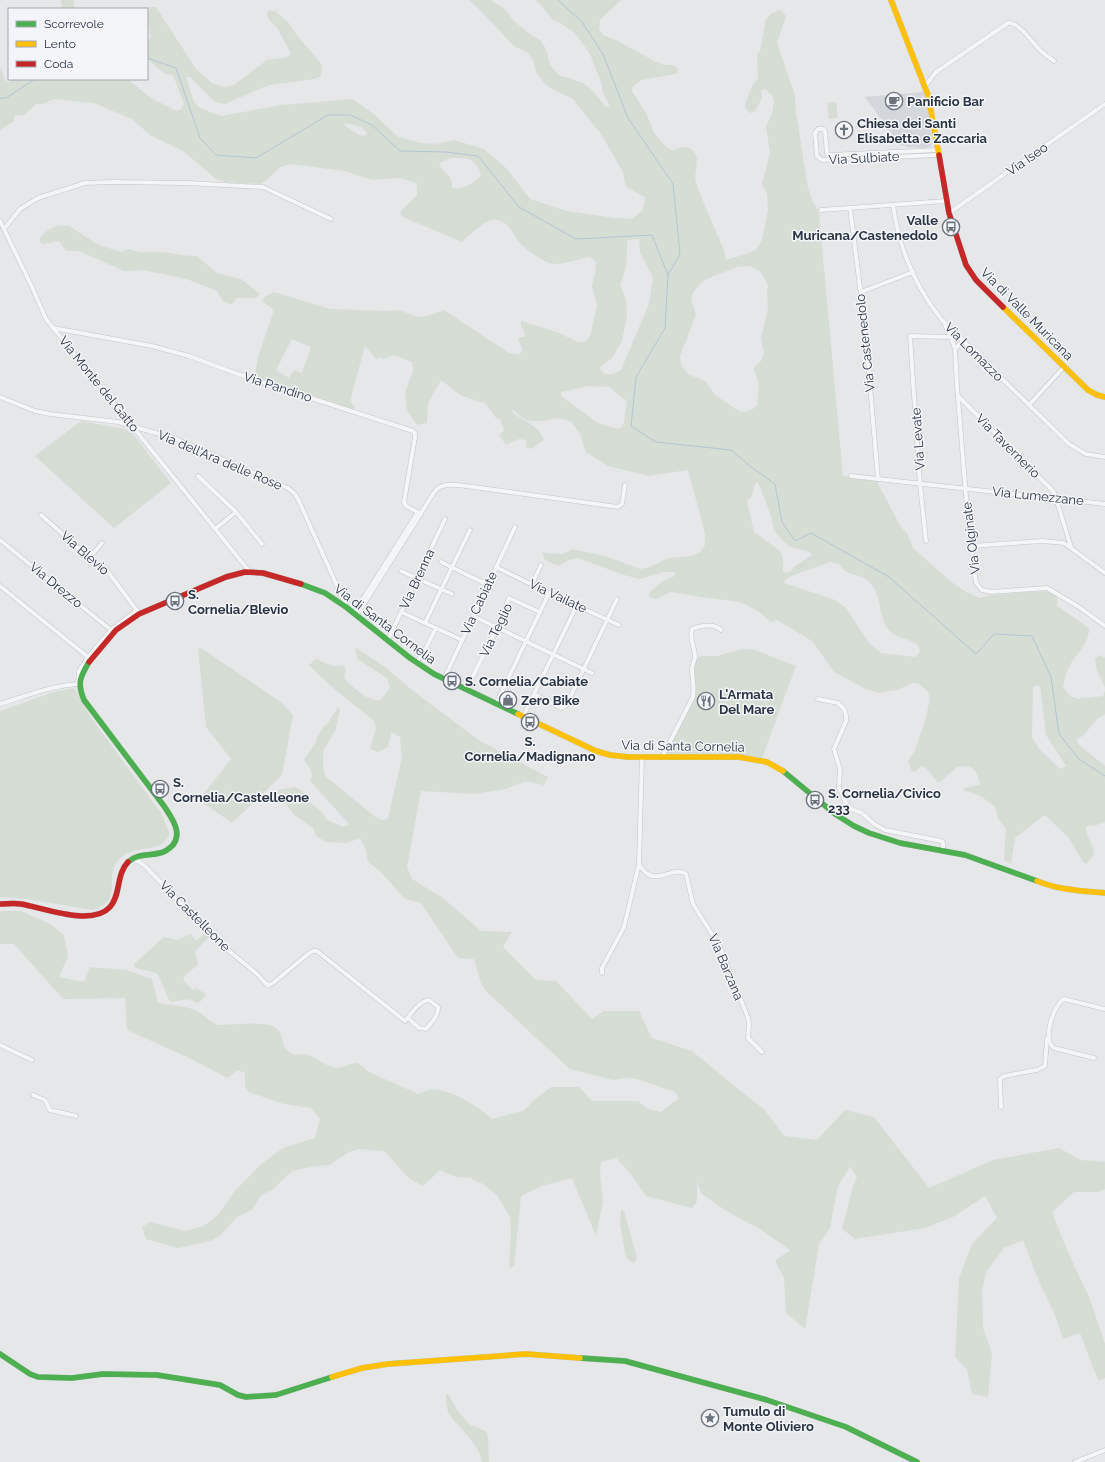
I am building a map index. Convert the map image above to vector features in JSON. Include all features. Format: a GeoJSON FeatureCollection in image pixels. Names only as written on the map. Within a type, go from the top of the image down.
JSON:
{"type":"FeatureCollection","features":[{"type":"Feature","properties":{"kind":"street","name":"Via di Valle Muricana"},"geometry":{"type":"LineString","coordinates":[[891,0],[925,86],[932,113],[948,213],[968,269],[973,277],[1064,367],[1093,393],[1105,397]]}},
{"type":"Feature","properties":{"kind":"street"},"geometry":{"type":"LineString","coordinates":[[925,86],[936,72],[1008,23],[1013,23],[1020,27],[1042,52],[1054,61]]}},
{"type":"Feature","properties":{"kind":"street","name":"Via Iseo"},"geometry":{"type":"LineString","coordinates":[[948,213],[1105,104]]}},
{"type":"Feature","properties":{"kind":"street","name":"Via Sulbiate"},"geometry":{"type":"LineString","coordinates":[[820,129],[825,131],[827,153],[829,155],[938,152],[822,160],[818,156],[815,133],[816,130],[820,129]]}},
{"type":"Feature","properties":{"kind":"street"},"geometry":{"type":"LineString","coordinates":[[4,229],[20,208],[38,198],[85,183],[111,182],[187,183],[263,187],[331,219]]}},
{"type":"Feature","properties":{"kind":"street"},"geometry":{"type":"LineString","coordinates":[[821,210],[946,201]]}},
{"type":"Feature","properties":{"kind":"street","name":"Via Lomazzo"},"geometry":{"type":"LineString","coordinates":[[893,205],[898,233],[913,272],[927,301],[942,320],[1069,444],[1079,451],[1089,455],[1105,457]]}},
{"type":"Feature","properties":{"kind":"street","name":"Via Castenedolo"},"geometry":{"type":"LineString","coordinates":[[850,208],[865,327],[878,479]]}},
{"type":"Feature","properties":{"kind":"street","name":"Via Monte del Gatto"},"geometry":{"type":"LineString","coordinates":[[0,221],[32,287],[40,309],[53,328],[249,571]]}},
{"type":"Feature","properties":{"kind":"street"},"geometry":{"type":"LineString","coordinates":[[860,292],[913,272]]}},
{"type":"Feature","properties":{"kind":"street","name":"Via Olginate"},"geometry":{"type":"LineString","coordinates":[[942,320],[952,337],[955,349],[965,488],[976,583],[982,590],[991,592],[1047,588],[1079,607],[1105,626]]}},
{"type":"Feature","properties":{"kind":"street","name":"Via Pandino"},"geometry":{"type":"LineString","coordinates":[[53,328],[152,346],[189,356],[249,378],[412,431],[415,433],[415,437],[404,502],[406,506],[420,513]]}},
{"type":"Feature","properties":{"kind":"street","name":"Via Levate"},"geometry":{"type":"LineString","coordinates":[[926,541],[920,484],[910,336],[952,337]]}},
{"type":"Feature","properties":{"kind":"street"},"geometry":{"type":"LineString","coordinates":[[955,349],[963,341]]}},
{"type":"Feature","properties":{"kind":"street"},"geometry":{"type":"LineString","coordinates":[[1029,405],[1064,367]]}},
{"type":"Feature","properties":{"kind":"street","name":"Via Tavernerio"},"geometry":{"type":"LineString","coordinates":[[958,396],[1053,491],[1071,546]]}},
{"type":"Feature","properties":{"kind":"street","name":"Via dell'Ara delle Rose"},"geometry":{"type":"LineString","coordinates":[[0,397],[35,411],[50,414],[104,419],[187,443],[286,487],[292,491],[298,501],[346,607]]}},
{"type":"Feature","properties":{"kind":"street"},"geometry":{"type":"LineString","coordinates":[[198,476],[236,512],[262,544]]}},
{"type":"Feature","properties":{"kind":"street","name":"Via Lumezzane"},"geometry":{"type":"LineString","coordinates":[[851,476],[1105,504]]}},
{"type":"Feature","properties":{"kind":"street"},"geometry":{"type":"LineString","coordinates":[[356,614],[435,490],[444,485],[466,486],[618,507],[622,504],[626,485]]}},
{"type":"Feature","properties":{"kind":"street"},"geometry":{"type":"LineString","coordinates":[[215,529],[236,512]]}},
{"type":"Feature","properties":{"kind":"street","name":"Via Blevio"},"geometry":{"type":"LineString","coordinates":[[41,515],[90,557],[101,564],[109,572],[138,612]]}},
{"type":"Feature","properties":{"kind":"street","name":"Via Brenna"},"geometry":{"type":"LineString","coordinates":[[388,640],[445,519]]}},
{"type":"Feature","properties":{"kind":"street","name":"Via Cabiate"},"geometry":{"type":"LineString","coordinates":[[444,680],[516,527]]}},
{"type":"Feature","properties":{"kind":"street"},"geometry":{"type":"LineString","coordinates":[[425,623],[470,530]]}},
{"type":"Feature","properties":{"kind":"street","name":"Via Drezzo"},"geometry":{"type":"LineString","coordinates":[[0,540],[111,630]]}},
{"type":"Feature","properties":{"kind":"street"},"geometry":{"type":"LineString","coordinates":[[971,546],[1042,541],[1064,543],[1071,546],[1105,573]]}},
{"type":"Feature","properties":{"kind":"street"},"geometry":{"type":"LineString","coordinates":[[90,557],[102,543]]}},
{"type":"Feature","properties":{"kind":"street"},"geometry":{"type":"LineString","coordinates":[[441,562],[488,585]]}},
{"type":"Feature","properties":{"kind":"street"},"geometry":{"type":"LineString","coordinates":[[532,584],[541,565]]}},
{"type":"Feature","properties":{"kind":"street","name":"Via Vailate"},"geometry":{"type":"LineString","coordinates":[[496,567],[619,625]]}},
{"type":"Feature","properties":{"kind":"street","name":"Via di Santa Cornelia"},"geometry":{"type":"LineString","coordinates":[[78,684],[79,671],[88,657],[111,630],[138,612],[237,573],[249,571],[263,573],[294,581],[325,593],[356,614],[416,663],[444,680],[596,751],[616,756],[739,757],[767,762],[788,774],[826,808],[854,826],[882,838],[900,843],[965,855],[1049,886],[1105,893]]}},
{"type":"Feature","properties":{"kind":"street"},"geometry":{"type":"LineString","coordinates":[[401,571],[452,594]]}},
{"type":"Feature","properties":{"kind":"street"},"geometry":{"type":"LineString","coordinates":[[0,586],[88,657]]}},
{"type":"Feature","properties":{"kind":"street"},"geometry":{"type":"LineString","coordinates":[[496,704],[549,593]]}},
{"type":"Feature","properties":{"kind":"street","name":"Via Teglio"},"geometry":{"type":"LineString","coordinates":[[466,690],[497,628],[509,598],[540,612]]}},
{"type":"Feature","properties":{"kind":"street"},"geometry":{"type":"LineString","coordinates":[[534,694],[561,708],[564,708],[617,599]]}},
{"type":"Feature","properties":{"kind":"street"},"geometry":{"type":"LineString","coordinates":[[523,716],[577,605]]}},
{"type":"Feature","properties":{"kind":"street","name":"Via di Santa Cornelia"},"geometry":{"type":"LineString","coordinates":[[78,684],[87,666],[113,633],[138,612]]}},
{"type":"Feature","properties":{"kind":"street"},"geometry":{"type":"LineString","coordinates":[[401,612],[462,640]]}},
{"type":"Feature","properties":{"kind":"street"},"geometry":{"type":"LineString","coordinates":[[473,616],[592,673]]}},
{"type":"Feature","properties":{"kind":"street"},"geometry":{"type":"LineString","coordinates":[[662,757],[693,697],[695,687],[692,666],[695,658],[691,638],[692,629],[708,625],[715,626],[721,630]]}},
{"type":"Feature","properties":{"kind":"street"},"geometry":{"type":"LineString","coordinates":[[416,663],[436,628]]}},
{"type":"Feature","properties":{"kind":"street"},"geometry":{"type":"LineString","coordinates":[[0,704],[44,689],[78,684],[81,694],[86,702],[144,779],[175,826],[177,833],[176,839],[169,849],[158,854],[140,855],[127,862],[122,870],[112,904],[107,910],[100,914],[61,914],[21,904],[0,904]]}},
{"type":"Feature","properties":{"kind":"street"},"geometry":{"type":"LineString","coordinates":[[818,699],[838,703],[844,709],[846,715],[846,721],[834,749],[840,770],[839,788],[847,805],[851,809],[862,813],[874,824],[885,830],[941,841],[943,842],[943,851]]}},
{"type":"Feature","properties":{"kind":"street"},"geometry":{"type":"LineString","coordinates":[[602,973],[602,968],[624,927],[639,864],[642,757]]}},
{"type":"Feature","properties":{"kind":"street","name":"Via Castelleone"},"geometry":{"type":"LineString","coordinates":[[133,858],[149,870],[217,941],[267,984],[272,984],[310,953],[317,951],[405,1021],[421,1004],[425,1001],[429,1000],[438,1007],[436,1016],[426,1029],[419,1028],[408,1018]]}},
{"type":"Feature","properties":{"kind":"street","name":"Via Barzana"},"geometry":{"type":"LineString","coordinates":[[639,864],[645,872],[652,876],[680,871],[686,874],[691,899],[717,941],[748,1018],[748,1038],[762,1052]]}},
{"type":"Feature","properties":{"kind":"street"},"geometry":{"type":"LineString","coordinates":[[1001,1107],[1000,1079],[1004,1076],[1039,1070],[1045,1066],[1048,1036],[1059,1003],[1067,999],[1104,1009],[1105,1003]]}},
{"type":"Feature","properties":{"kind":"street"},"geometry":{"type":"LineString","coordinates":[[1048,1036],[1049,1043],[1054,1048],[1094,1058]]}},
{"type":"Feature","properties":{"kind":"street"},"geometry":{"type":"LineString","coordinates":[[0,1045],[32,1060]]}},
{"type":"Feature","properties":{"kind":"street"},"geometry":{"type":"LineString","coordinates":[[33,1095],[45,1100],[50,1110],[76,1116]]}},
{"type":"Feature","properties":{"kind":"street"},"geometry":{"type":"LineString","coordinates":[[0,1354],[30,1374],[38,1377],[72,1378],[103,1374],[157,1375],[220,1385],[238,1395],[246,1397],[276,1395],[362,1368],[388,1364],[526,1354],[625,1361],[767,1400],[827,1420],[846,1427],[917,1462]]}},
{"type":"Feature","properties":{"kind":"street"},"geometry":{"type":"LineString","coordinates":[[1075,1462],[1105,1450]]}},
{"type":"Feature","properties":{"kind":"shaded area"},"geometry":{"type":"Polygon","coordinates":[[[61,0],[73,0],[75,8],[62,8],[61,0]]]}},
{"type":"Feature","properties":{"kind":"shaded area"},"geometry":{"type":"Polygon","coordinates":[[[469,0],[491,0],[506,10],[513,20],[531,35],[540,40],[546,49],[550,65],[560,76],[583,83],[592,90],[605,106],[610,107],[603,93],[602,85],[590,54],[575,33],[559,22],[553,20],[535,0],[621,0],[600,20],[599,29],[603,35],[616,40],[654,61],[664,65],[674,65],[678,70],[678,73],[675,74],[642,80],[633,86],[632,91],[647,115],[654,133],[666,147],[673,150],[688,147],[695,153],[697,160],[695,176],[696,183],[724,250],[726,260],[756,250],[762,240],[768,210],[767,194],[762,184],[770,153],[766,126],[772,114],[774,101],[772,95],[765,89],[761,91],[762,98],[755,111],[750,113],[745,108],[745,104],[752,86],[758,78],[757,54],[760,51],[766,19],[772,13],[780,10],[786,16],[777,43],[795,95],[796,113],[808,188],[819,213],[843,476],[876,480],[901,527],[907,533],[913,548],[950,581],[966,592],[980,598],[992,595],[1043,591],[1050,592],[1058,595],[1057,606],[1089,628],[1085,644],[1069,667],[1063,687],[1070,696],[1078,699],[1103,696],[1105,691],[1105,714],[1097,719],[1083,736],[1076,739],[1078,744],[1105,766],[1105,822],[1094,826],[1086,826],[1086,832],[1094,849],[1091,858],[1086,864],[1083,862],[1069,838],[1046,816],[1043,816],[1015,838],[1011,864],[1004,860],[1006,829],[998,818],[995,807],[981,796],[963,790],[964,788],[980,785],[978,776],[974,769],[968,766],[957,767],[940,782],[937,782],[927,769],[922,766],[916,771],[912,772],[908,761],[915,750],[925,721],[930,699],[928,692],[918,683],[912,683],[897,690],[878,693],[866,689],[834,672],[812,641],[777,620],[771,622],[758,611],[740,602],[671,592],[656,599],[649,597],[649,593],[652,590],[664,581],[675,576],[675,572],[663,572],[640,579],[624,575],[578,558],[569,560],[559,566],[545,560],[542,553],[563,554],[572,549],[608,557],[640,569],[650,567],[668,558],[692,556],[700,552],[705,545],[705,533],[688,470],[649,476],[608,466],[586,452],[580,434],[571,421],[557,418],[544,421],[530,421],[522,418],[514,410],[511,411],[534,426],[544,440],[531,449],[526,447],[526,440],[519,439],[506,445],[499,435],[504,430],[500,419],[495,417],[486,404],[460,395],[441,380],[428,403],[427,423],[417,425],[407,410],[405,392],[413,372],[412,362],[394,355],[383,359],[379,357],[376,359],[365,346],[350,401],[355,407],[355,410],[255,376],[258,357],[274,310],[262,301],[264,297],[274,292],[330,309],[399,310],[417,317],[427,316],[444,310],[509,353],[519,355],[523,350],[518,340],[519,337],[524,337],[525,334],[521,326],[521,321],[557,332],[577,342],[585,342],[590,336],[597,306],[592,286],[596,262],[590,257],[557,264],[546,261],[533,254],[523,246],[506,224],[497,220],[491,220],[484,223],[462,242],[401,215],[401,211],[417,195],[417,183],[400,178],[372,180],[344,171],[292,164],[280,167],[261,184],[225,182],[216,179],[183,151],[150,135],[132,119],[94,103],[54,99],[43,104],[36,104],[24,115],[15,116],[13,122],[0,130],[0,67],[6,82],[10,82],[11,80],[128,80],[151,98],[177,111],[181,109],[184,104],[173,75],[165,74],[148,60],[148,41],[151,37],[148,23],[150,7],[156,7],[196,69],[213,84],[226,87],[234,85],[267,60],[288,57],[291,53],[277,28],[268,18],[268,11],[275,11],[289,23],[296,34],[322,65],[321,76],[315,79],[269,85],[225,104],[215,102],[190,77],[186,77],[194,102],[200,108],[221,116],[282,105],[353,99],[376,116],[398,137],[421,143],[436,144],[454,140],[484,149],[507,169],[530,199],[567,211],[614,218],[632,219],[643,210],[645,197],[626,187],[623,172],[601,134],[573,99],[545,84],[535,70],[534,62],[528,53],[514,46],[469,0]],[[344,124],[360,135],[364,136],[367,133],[363,128],[351,124],[344,124]],[[451,158],[439,163],[451,179],[452,188],[456,189],[464,187],[476,180],[481,175],[474,162],[470,160],[451,158]],[[639,239],[627,240],[627,257],[620,285],[626,300],[627,315],[622,341],[612,358],[599,368],[605,374],[613,374],[621,370],[649,304],[653,278],[640,252],[639,239]],[[750,266],[737,267],[704,280],[693,292],[691,299],[696,315],[680,356],[681,365],[688,374],[706,382],[715,395],[739,411],[746,412],[753,409],[757,405],[759,384],[754,370],[755,366],[761,361],[764,353],[761,338],[768,308],[768,285],[760,271],[750,266]],[[292,339],[276,370],[289,378],[294,370],[302,373],[311,347],[292,339]],[[588,386],[561,392],[561,396],[598,423],[618,429],[623,426],[627,401],[610,387],[588,386]],[[758,482],[755,483],[752,496],[747,501],[754,532],[780,551],[783,559],[783,572],[790,572],[795,566],[812,555],[810,552],[790,547],[774,530],[771,516],[758,482]],[[830,562],[791,576],[785,580],[784,583],[835,600],[846,608],[869,643],[881,653],[916,657],[920,651],[919,647],[912,641],[894,635],[886,626],[876,592],[872,585],[865,578],[847,572],[839,564],[830,562]],[[1033,686],[1032,737],[1039,749],[1060,769],[1066,766],[1046,735],[1040,686],[1033,686]]]}},
{"type":"Feature","properties":{"kind":"shaded area"},"geometry":{"type":"Polygon","coordinates":[[[924,92],[933,142],[931,146],[925,148],[900,145],[865,97],[924,92]]]}},
{"type":"Feature","properties":{"kind":"shaded area"},"geometry":{"type":"Polygon","coordinates":[[[836,102],[838,118],[829,119],[827,103],[836,102]]]}},
{"type":"Feature","properties":{"kind":"shaded area"},"geometry":{"type":"Polygon","coordinates":[[[59,226],[69,226],[99,245],[121,252],[129,249],[142,252],[161,252],[197,256],[217,273],[241,279],[260,294],[256,298],[237,298],[231,305],[223,301],[217,291],[187,279],[143,270],[124,271],[79,251],[66,251],[59,241],[43,244],[39,241],[42,235],[47,231],[59,226]]]}},
{"type":"Feature","properties":{"kind":"shaded area"},"geometry":{"type":"Polygon","coordinates":[[[81,421],[130,430],[171,483],[114,528],[35,456],[81,421]]]}},
{"type":"Feature","properties":{"kind":"shaded area"},"geometry":{"type":"Polygon","coordinates":[[[355,647],[385,667],[412,690],[480,741],[548,777],[544,785],[525,781],[505,789],[475,794],[421,791],[407,867],[412,879],[443,898],[481,931],[512,932],[503,947],[536,980],[556,981],[592,1019],[604,1011],[639,1011],[652,1038],[692,1051],[764,1109],[784,1136],[817,1140],[845,1110],[874,1117],[929,1188],[993,1160],[1059,1148],[1081,1160],[1105,1162],[1105,1189],[1099,1192],[1074,1192],[1052,1212],[1067,1250],[1089,1297],[1105,1344],[1105,1378],[1099,1381],[1080,1333],[1063,1339],[1055,1315],[1037,1277],[1023,1240],[1004,1248],[986,1272],[982,1291],[983,1328],[992,1353],[988,1397],[972,1394],[967,1369],[955,1357],[959,1278],[972,1244],[997,1218],[985,1196],[953,1217],[925,1228],[855,1239],[842,1229],[853,1186],[857,1177],[850,1167],[838,1186],[830,1228],[819,1244],[805,1329],[786,1313],[784,1278],[775,1261],[790,1250],[760,1229],[728,1212],[702,1194],[697,1182],[697,1201],[692,1208],[646,1196],[630,1173],[616,1158],[601,1162],[600,1174],[603,1202],[596,1236],[572,1178],[542,1186],[521,1196],[514,1266],[509,1268],[511,1233],[510,1217],[497,1195],[483,1184],[470,1178],[456,1177],[440,1170],[423,1186],[409,1178],[384,1151],[358,1149],[347,1153],[330,1165],[315,1166],[292,1171],[272,1190],[261,1195],[252,1210],[237,1217],[221,1235],[210,1241],[178,1248],[146,1239],[142,1227],[150,1222],[185,1231],[204,1226],[219,1214],[234,1192],[260,1165],[283,1148],[315,1138],[320,1119],[311,1108],[284,1104],[249,1092],[245,1086],[245,1073],[237,1070],[228,1078],[187,1057],[127,1030],[125,998],[63,999],[14,944],[0,944],[0,911],[21,911],[50,924],[64,935],[68,956],[59,977],[84,982],[90,967],[126,970],[152,979],[158,1003],[191,1009],[219,1025],[253,1023],[272,1026],[279,1031],[285,1048],[292,1054],[309,1055],[328,1066],[337,1068],[357,1063],[364,1067],[367,1071],[418,1094],[427,1090],[438,1090],[454,1095],[479,1109],[492,1119],[523,1111],[551,1087],[579,1087],[592,1101],[638,1101],[648,1109],[661,1112],[679,1098],[675,1092],[637,1079],[627,1078],[613,1080],[570,1069],[485,990],[481,983],[474,959],[458,958],[421,903],[405,899],[381,872],[368,862],[366,850],[360,838],[347,843],[327,842],[317,837],[313,828],[294,815],[277,790],[295,787],[302,791],[309,802],[321,811],[327,820],[343,827],[349,824],[310,781],[312,773],[304,760],[316,742],[317,737],[324,726],[328,723],[338,707],[340,709],[336,729],[323,751],[325,776],[378,819],[385,820],[388,818],[402,758],[400,737],[391,732],[388,747],[378,752],[370,749],[376,728],[374,721],[332,687],[309,665],[316,659],[332,666],[341,666],[346,668],[344,678],[352,686],[371,699],[381,700],[390,688],[387,678],[357,659],[355,647]]]}},
{"type":"Feature","properties":{"kind":"shaded area"},"geometry":{"type":"Polygon","coordinates":[[[201,648],[282,703],[293,715],[282,775],[232,823],[199,800],[231,759],[206,727],[198,649],[201,648]]]}},
{"type":"Feature","properties":{"kind":"shaded area"},"geometry":{"type":"Polygon","coordinates":[[[742,649],[755,650],[796,666],[762,758],[726,754],[666,755],[696,692],[693,671],[696,660],[701,656],[717,656],[742,649]]]}},
{"type":"Feature","properties":{"kind":"shaded area"},"geometry":{"type":"Polygon","coordinates":[[[1101,655],[1105,658],[1105,687],[1097,671],[1095,658],[1101,655]]]}},
{"type":"Feature","properties":{"kind":"shaded area"},"geometry":{"type":"Polygon","coordinates":[[[74,688],[92,719],[161,813],[170,834],[165,841],[159,845],[130,852],[123,856],[117,862],[112,875],[112,889],[108,901],[102,906],[93,910],[26,899],[0,897],[0,711],[54,692],[74,688]]]}},
{"type":"Feature","properties":{"kind":"shaded area"},"geometry":{"type":"Polygon","coordinates":[[[205,933],[209,937],[195,951],[198,965],[185,975],[183,980],[193,990],[197,988],[206,995],[200,1002],[196,1003],[189,999],[170,1002],[158,974],[134,967],[134,964],[164,937],[177,940],[191,934],[196,941],[205,933]]]}},
{"type":"Feature","properties":{"kind":"shaded area"},"geometry":{"type":"Polygon","coordinates":[[[621,1209],[624,1211],[637,1258],[634,1263],[626,1257],[620,1224],[621,1209]]]}},
{"type":"Feature","properties":{"kind":"shaded area"},"geometry":{"type":"Polygon","coordinates":[[[446,1394],[448,1394],[457,1410],[470,1425],[486,1431],[488,1437],[489,1462],[482,1462],[477,1448],[450,1415],[447,1408],[446,1394]]]}},
{"type":"Feature","properties":{"kind":"waterway"},"geometry":{"type":"LineString","coordinates":[[558,0],[582,22],[603,54],[628,118],[673,184],[680,254],[668,275]]}},
{"type":"Feature","properties":{"kind":"waterway"},"geometry":{"type":"LineString","coordinates":[[148,58],[176,68],[200,138],[216,155],[256,158],[328,115],[350,115],[372,125],[400,151],[446,152],[478,156],[519,207],[576,239],[652,235],[668,275],[665,328],[636,377],[631,426],[656,442],[731,450],[751,467],[775,484],[782,522],[795,541],[811,533],[889,577],[976,654],[994,634],[1032,636],[1051,677],[1059,734],[1079,759],[1105,776]]}},
{"type":"Feature","properties":{"kind":"waterway"},"geometry":{"type":"LineString","coordinates":[[0,98],[6,98],[33,80]]}},
{"type":"Feature","properties":{"kind":"traffic: fast"},"geometry":{"type":"LineString","coordinates":[[301,584],[325,593],[346,607],[410,658],[434,674],[518,714]]}},
{"type":"Feature","properties":{"kind":"traffic: fast"},"geometry":{"type":"LineString","coordinates":[[89,662],[80,680],[84,700],[164,806],[173,820],[177,835],[173,845],[164,852],[139,856],[128,862]]}},
{"type":"Feature","properties":{"kind":"traffic: fast"},"geometry":{"type":"LineString","coordinates":[[783,771],[835,814],[854,826],[869,833],[900,843],[965,855],[1037,881]]}},
{"type":"Feature","properties":{"kind":"traffic: fast"},"geometry":{"type":"LineString","coordinates":[[0,1354],[30,1374],[38,1377],[72,1378],[103,1374],[157,1375],[220,1385],[238,1395],[246,1397],[276,1395],[332,1377]]}},
{"type":"Feature","properties":{"kind":"traffic: fast"},"geometry":{"type":"LineString","coordinates":[[580,1358],[625,1361],[767,1400],[846,1427],[917,1462]]}},
{"type":"Feature","properties":{"kind":"traffic: slow"},"geometry":{"type":"LineString","coordinates":[[891,0],[928,95],[939,155]]}},
{"type":"Feature","properties":{"kind":"traffic: slow"},"geometry":{"type":"LineString","coordinates":[[1003,307],[1088,390],[1105,397]]}},
{"type":"Feature","properties":{"kind":"traffic: slow"},"geometry":{"type":"LineString","coordinates":[[518,714],[596,751],[610,755],[628,757],[739,757],[767,762],[783,771]]}},
{"type":"Feature","properties":{"kind":"traffic: slow"},"geometry":{"type":"LineString","coordinates":[[1037,881],[1062,888],[1105,893]]}},
{"type":"Feature","properties":{"kind":"traffic: slow"},"geometry":{"type":"LineString","coordinates":[[332,1377],[362,1368],[388,1364],[526,1354],[580,1358]]}},
{"type":"Feature","properties":{"kind":"traffic: jam"},"geometry":{"type":"LineString","coordinates":[[939,155],[949,213],[966,265],[976,280],[1003,307]]}},
{"type":"Feature","properties":{"kind":"traffic: jam"},"geometry":{"type":"LineString","coordinates":[[89,662],[116,630],[139,614],[226,577],[245,572],[263,573],[301,584]]}},
{"type":"Feature","properties":{"kind":"traffic: jam"},"geometry":{"type":"LineString","coordinates":[[0,904],[21,904],[80,916],[92,916],[102,913],[110,907],[116,897],[122,872],[128,862]]}},
{"type":"Feature","properties":{"kind":"place","name":"Panificio Bar"},"geometry":{"type":"Point","coordinates":[894,101]}},
{"type":"Feature","properties":{"kind":"place","name":"Chiesa dei Santi Elisabetta e Zaccaria"},"geometry":{"type":"Point","coordinates":[844,130]}},
{"type":"Feature","properties":{"kind":"place","name":"Valle Muricana/Castenedolo"},"geometry":{"type":"Point","coordinates":[951,227]}},
{"type":"Feature","properties":{"kind":"place","name":"S. Cornelia/Blevio"},"geometry":{"type":"Point","coordinates":[175,601]}},
{"type":"Feature","properties":{"kind":"place","name":"S. Cornelia/Cabiate"},"geometry":{"type":"Point","coordinates":[452,681]}},
{"type":"Feature","properties":{"kind":"place","name":"Zero Bike"},"geometry":{"type":"Point","coordinates":[508,700]}},
{"type":"Feature","properties":{"kind":"place","name":"L'Armata Del Mare"},"geometry":{"type":"Point","coordinates":[706,701]}},
{"type":"Feature","properties":{"kind":"place","name":"S. Cornelia/Madignano"},"geometry":{"type":"Point","coordinates":[530,722]}},
{"type":"Feature","properties":{"kind":"place","name":"S. Cornelia/Castelleone"},"geometry":{"type":"Point","coordinates":[160,789]}},
{"type":"Feature","properties":{"kind":"place","name":"S. Cornelia/Civico 233"},"geometry":{"type":"Point","coordinates":[815,800]}},
{"type":"Feature","properties":{"kind":"place","name":"Tumulo di Monte Oliviero"},"geometry":{"type":"Point","coordinates":[710,1418]}}]}
